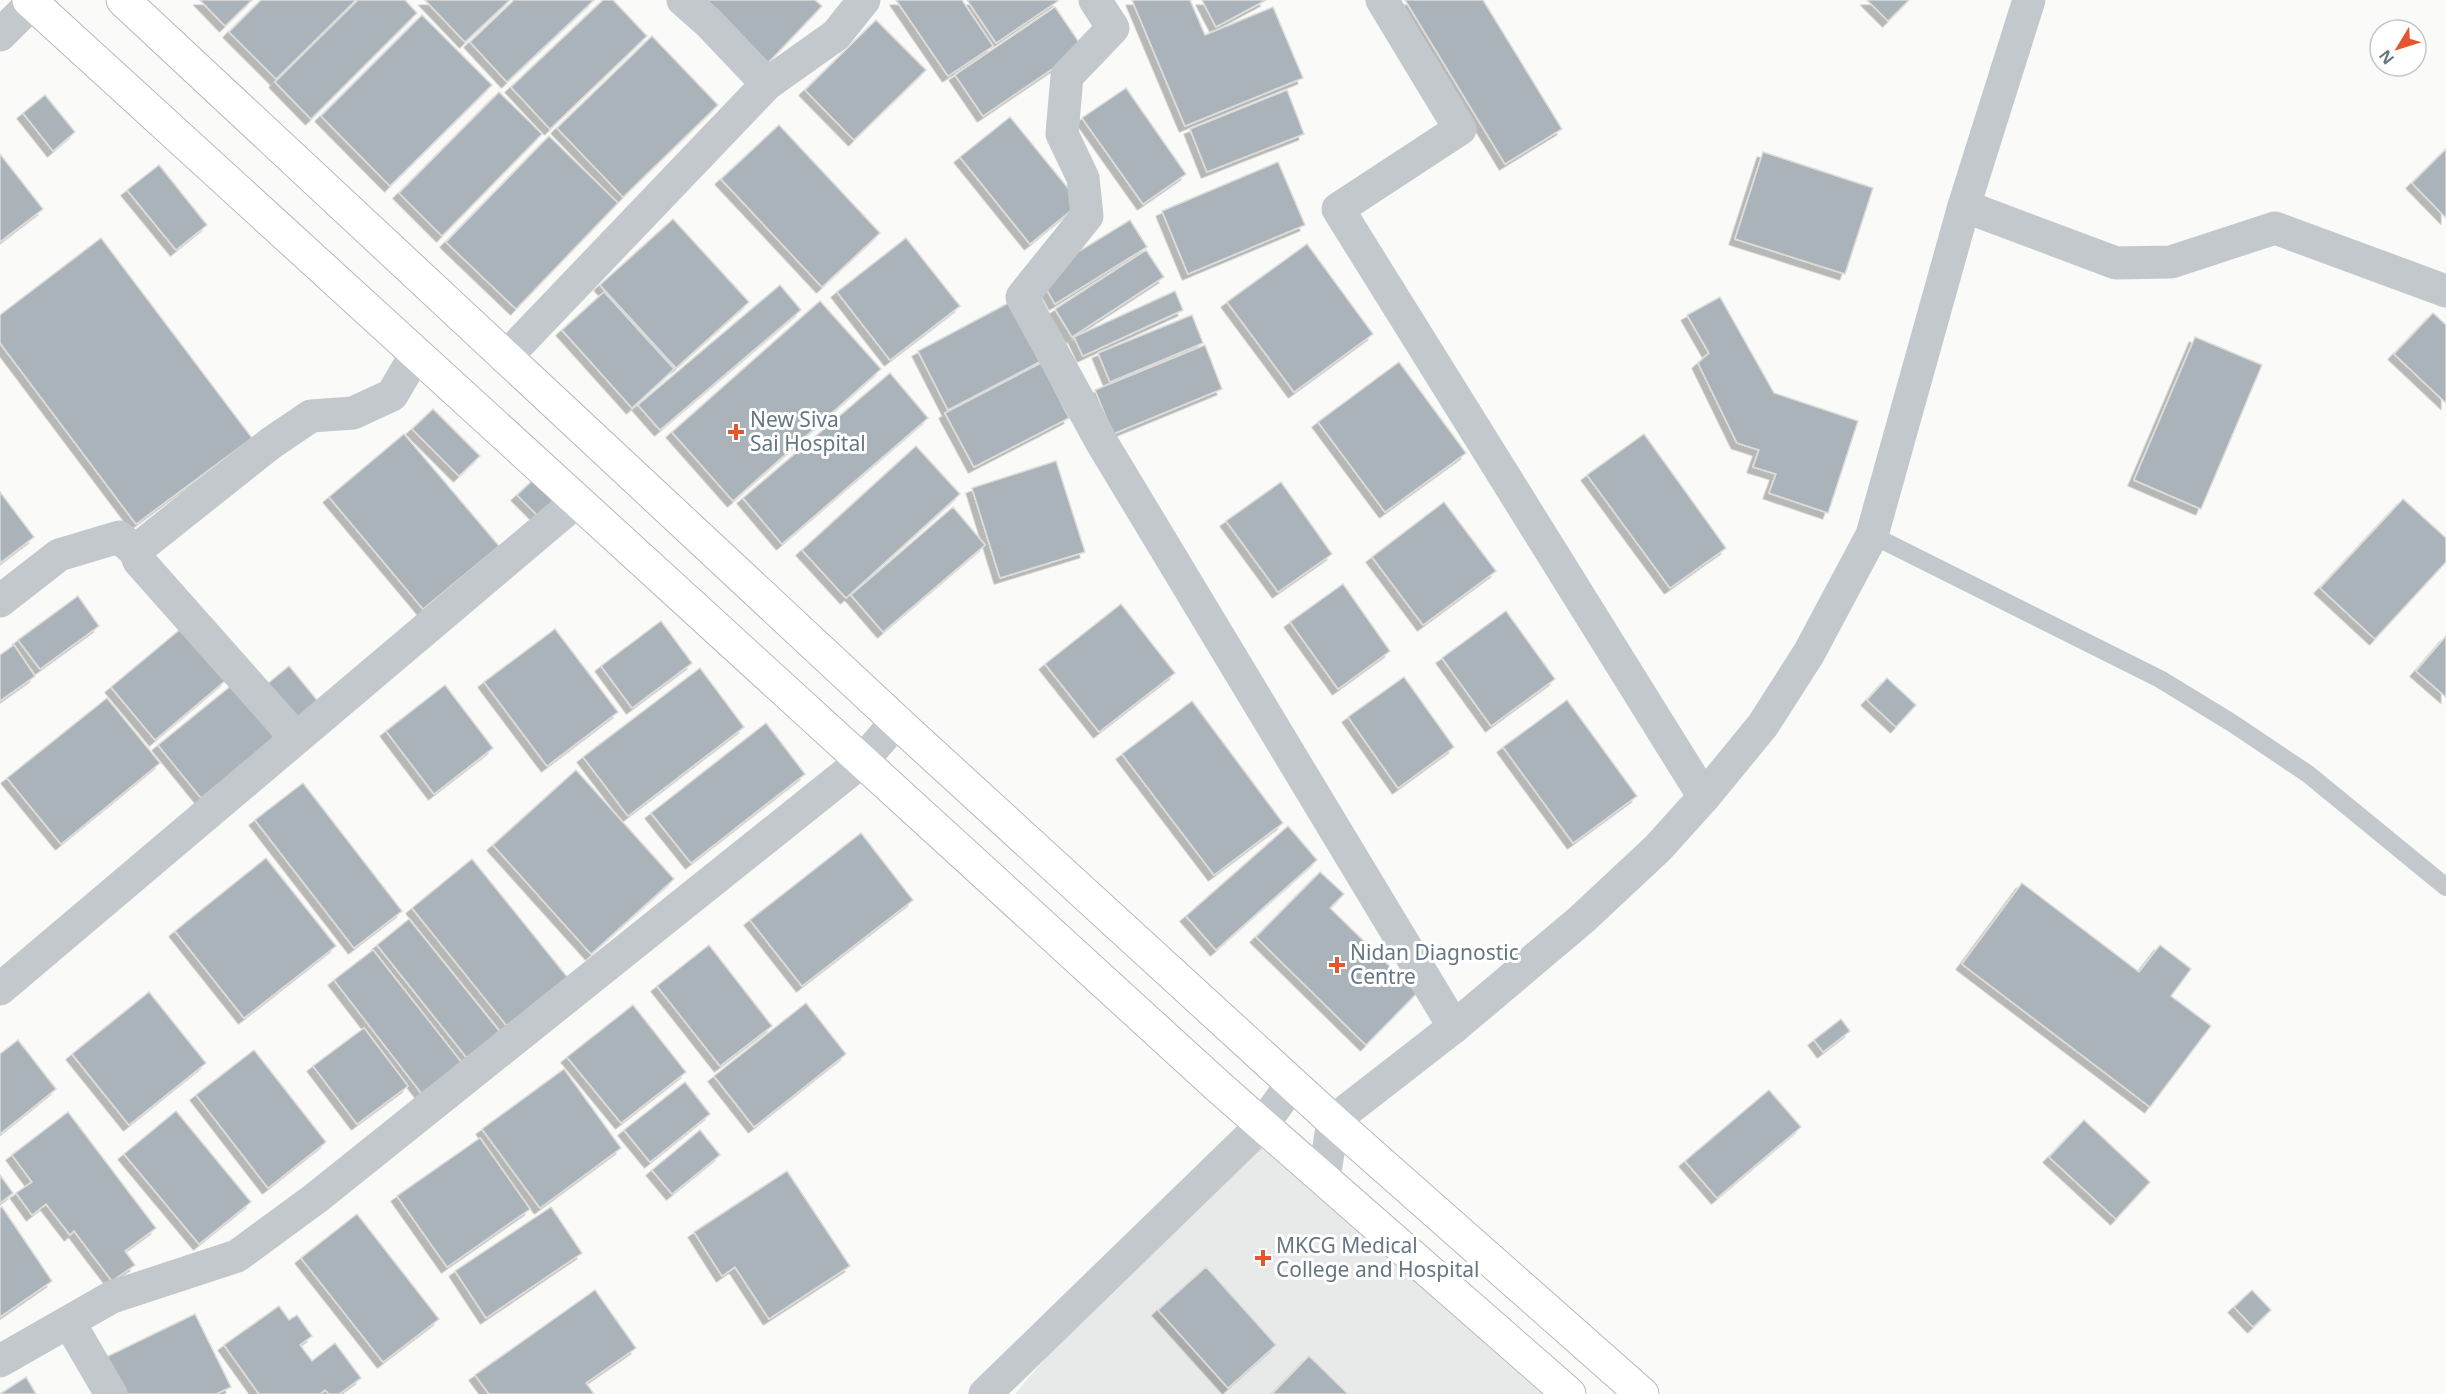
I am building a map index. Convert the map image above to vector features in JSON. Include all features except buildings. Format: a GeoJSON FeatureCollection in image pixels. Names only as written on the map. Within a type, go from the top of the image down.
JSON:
{"type":"FeatureCollection","features":[{"type":"Feature","properties":{"kind":"highway"},"geometry":{"type":"LineString","coordinates":[[123,0],[897,721],[1292,1084],[1642,1394]]}},
{"type":"Feature","properties":{"kind":"highway"},"geometry":{"type":"LineString","coordinates":[[30,1],[1220,1088],[1569,1394]]}},
{"type":"Feature","properties":{"kind":"street"},"geometry":{"type":"LineString","coordinates":[[683,0],[709,23],[767,84]]}},
{"type":"Feature","properties":{"kind":"street"},"geometry":{"type":"LineString","coordinates":[[506,358],[767,84],[836,35],[864,0]]}},
{"type":"Feature","properties":{"kind":"street"},"geometry":{"type":"LineString","coordinates":[[1095,0],[1113,28],[1067,76],[1062,134],[1083,178],[1086,216],[1022,297],[1102,443],[1454,1027]]}},
{"type":"Feature","properties":{"kind":"street"},"geometry":{"type":"LineString","coordinates":[[1382,0],[1460,129],[1338,210],[1704,797]]}},
{"type":"Feature","properties":{"kind":"street"},"geometry":{"type":"LineString","coordinates":[[0,35],[30,1]]}},
{"type":"Feature","properties":{"kind":"street"},"geometry":{"type":"LineString","coordinates":[[1324,1178],[1333,1121],[1454,1027],[1581,920],[1658,848],[1704,797],[1763,725],[1786,689],[1844,591],[1872,535],[2023,2]]}},
{"type":"Feature","properties":{"kind":"street"},"geometry":{"type":"LineString","coordinates":[[1964,206],[2116,263],[2171,262],[2275,228],[2446,291]]}},
{"type":"Feature","properties":{"kind":"street"},"geometry":{"type":"LineString","coordinates":[[135,551],[270,443],[311,416],[354,413],[392,395],[416,354]]}},
{"type":"Feature","properties":{"kind":"street"},"geometry":{"type":"LineString","coordinates":[[0,989],[577,501]]}},
{"type":"Feature","properties":{"kind":"street"},"geometry":{"type":"LineString","coordinates":[[0,601],[59,555],[119,537],[135,551],[138,561],[296,738]]}},
{"type":"Feature","properties":{"kind":"street"},"geometry":{"type":"LineString","coordinates":[[0,1361],[112,1297],[237,1256],[316,1198],[862,761],[897,721]]}},
{"type":"Feature","properties":{"kind":"street"},"geometry":{"type":"LineString","coordinates":[[985,1394],[1263,1124],[1292,1084]]}},
{"type":"Feature","properties":{"kind":"street"},"geometry":{"type":"LineString","coordinates":[[69,1322],[111,1394]]}},
{"type":"Feature","properties":{"kind":"lane"},"geometry":{"type":"LineString","coordinates":[[1872,535],[2160,679],[2308,774],[2446,887]]}},
{"type":"Feature","properties":{"kind":"shaded area","name":"MKCG Medical College and Hospital"},"geometry":{"type":"Polygon","coordinates":[[[1245,1122],[1549,1394],[1015,1394],[1245,1122]]]}},
{"type":"Feature","properties":{"kind":"place","name":"New Siva Sai Hospital"},"geometry":{"type":"Point","coordinates":[736,432]}},
{"type":"Feature","properties":{"kind":"place","name":"Nidan Diagnostic Centre"},"geometry":{"type":"Point","coordinates":[1337,965]}},
{"type":"Feature","properties":{"kind":"place","name":"MKCG Medical College and Hospital"},"geometry":{"type":"Point","coordinates":[1263,1258]}}]}
